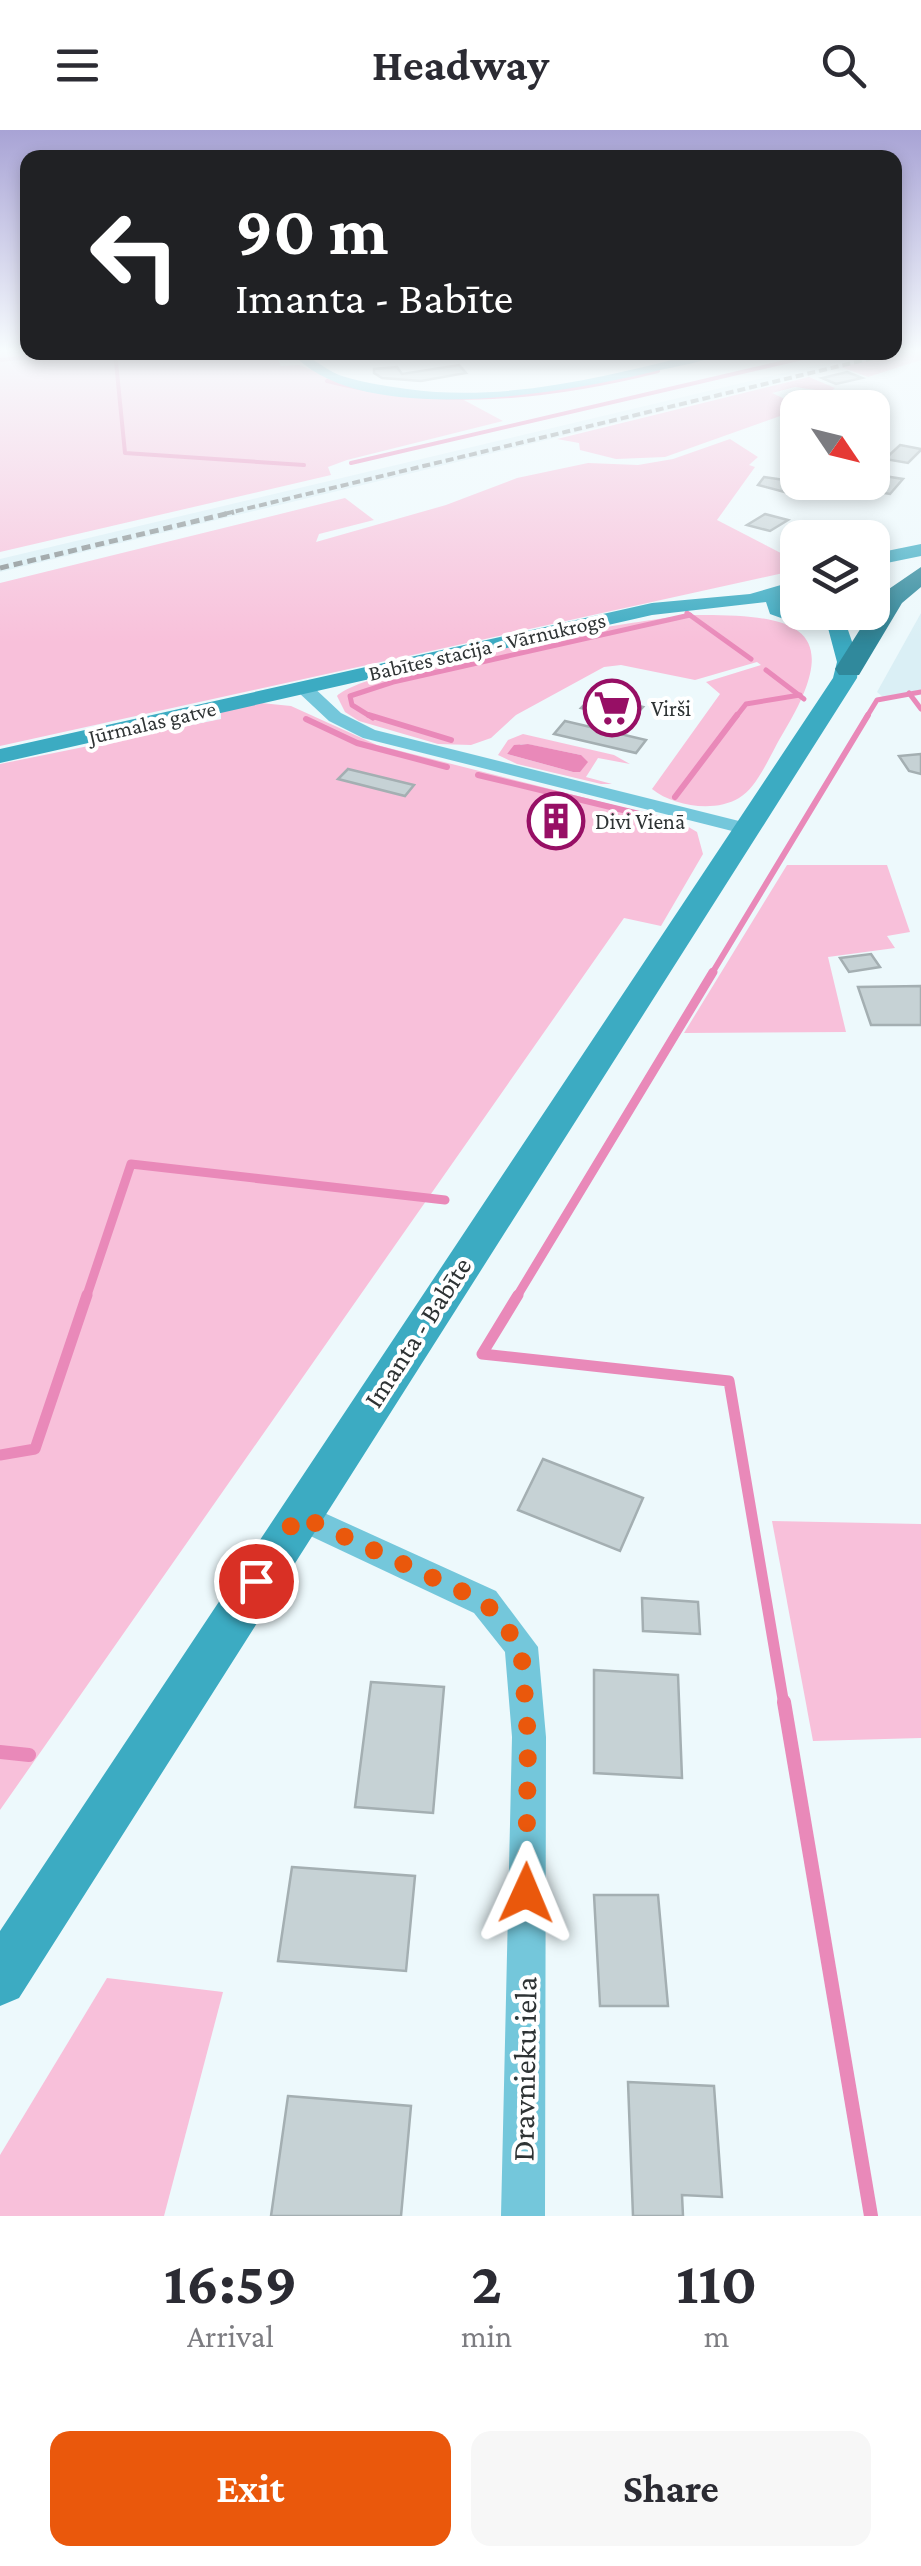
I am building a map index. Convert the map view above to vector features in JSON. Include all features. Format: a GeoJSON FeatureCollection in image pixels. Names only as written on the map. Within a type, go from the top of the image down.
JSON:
{"type":"FeatureCollection","features":[{"type":"Feature","properties":{"kind":"highway"},"geometry":{"type":"LineString","coordinates":[[890,564],[921,550]]}},
{"type":"Feature","properties":{"kind":"highway"},"geometry":{"type":"LineString","coordinates":[[890,582],[921,571]]}},
{"type":"Feature","properties":{"kind":"highway"},"geometry":{"type":"LineString","coordinates":[[843,678],[892,598],[921,571]]}},
{"type":"Feature","properties":{"kind":"main road"},"geometry":{"type":"LineString","coordinates":[[890,556],[921,550]]}},
{"type":"Feature","properties":{"kind":"main road"},"geometry":{"type":"LineString","coordinates":[[670,607],[780,596]]}},
{"type":"Feature","properties":{"kind":"main road","name":"Babītes stacija - Vārnukrogs"},"geometry":{"type":"LineString","coordinates":[[304,688],[670,607],[780,596]]}},
{"type":"Feature","properties":{"kind":"main road"},"geometry":{"type":"LineString","coordinates":[[816,630],[843,678]]}},
{"type":"Feature","properties":{"kind":"main road"},"geometry":{"type":"LineString","coordinates":[[837,630],[843,678]]}},
{"type":"Feature","properties":{"kind":"main road","name":"Imanta - Babīte"},"geometry":{"type":"LineString","coordinates":[[0,1979],[843,678]]}},
{"type":"Feature","properties":{"kind":"main road","name":"Jūrmalas gatve"},"geometry":{"type":"LineString","coordinates":[[0,756],[304,688]]}},
{"type":"Feature","properties":{"kind":"street"},"geometry":{"type":"LineString","coordinates":[[304,688],[334,717],[369,734],[744,828]]}},
{"type":"Feature","properties":{"kind":"street","name":"Dravnieku iela"},"geometry":{"type":"LineString","coordinates":[[298,1515],[485,1602],[521,1647],[528,1737],[523,2216]]}},
{"type":"Feature","properties":{"kind":"shaded area"},"geometry":{"type":"Polygon","coordinates":[[[0,448],[394,448],[328,467],[331,475],[0,552],[0,448]]]}},
{"type":"Feature","properties":{"kind":"shaded area"},"geometry":{"type":"Polygon","coordinates":[[[466,448],[513,448],[0,572],[0,559],[466,448]]]}},
{"type":"Feature","properties":{"kind":"shaded area"},"geometry":{"type":"Polygon","coordinates":[[[580,448],[689,448],[665,457],[616,459],[580,448]]]}},
{"type":"Feature","properties":{"kind":"shaded area"},"geometry":{"type":"Polygon","coordinates":[[[703,448],[745,448],[758,457],[749,465],[755,467],[717,520],[780,553],[780,574],[0,746],[0,583],[345,498],[374,520],[319,534],[316,542],[446,505],[517,478],[588,463],[638,465],[703,448]]]}},
{"type":"Feature","properties":{"kind":"shaded area"},"geometry":{"type":"Polygon","coordinates":[[[921,613],[921,690],[883,697],[877,692],[921,613]]]}},
{"type":"Feature","properties":{"kind":"shaded area"},"geometry":{"type":"Polygon","coordinates":[[[694,615],[730,615],[780,623],[780,630],[802,634],[811,649],[811,671],[801,699],[764,769],[746,793],[729,803],[694,806],[671,800],[652,789],[720,694],[706,682],[761,665],[757,662],[695,680],[621,665],[604,667],[516,715],[491,738],[471,745],[438,744],[359,721],[345,712],[337,696],[358,684],[449,658],[694,615]]]}},
{"type":"Feature","properties":{"kind":"shaded area"},"geometry":{"type":"Polygon","coordinates":[[[261,703],[291,706],[377,745],[680,822],[697,832],[703,854],[661,926],[624,918],[0,1810],[0,764],[221,719],[221,712],[261,703]]]}},
{"type":"Feature","properties":{"kind":"shaded area"},"geometry":{"type":"Polygon","coordinates":[[[523,734],[614,755],[630,764],[598,758],[586,777],[612,784],[601,784],[517,764],[498,755],[508,740],[523,734]],[[527,744],[507,754],[573,772],[581,755],[527,744]]]}},
{"type":"Feature","properties":{"kind":"shaded area"},"geometry":{"type":"Polygon","coordinates":[[[528,744],[581,755],[588,762],[580,772],[573,772],[507,754],[514,745],[528,744]]]}},
{"type":"Feature","properties":{"kind":"shaded area"},"geometry":{"type":"Polygon","coordinates":[[[787,865],[887,865],[910,932],[887,936],[895,948],[828,957],[846,1032],[684,1033],[787,865]]]}},
{"type":"Feature","properties":{"kind":"shaded area"},"geometry":{"type":"Polygon","coordinates":[[[772,1521],[921,1524],[921,1738],[813,1741],[772,1521]]]}},
{"type":"Feature","properties":{"kind":"shaded area"},"geometry":{"type":"Polygon","coordinates":[[[107,1978],[223,1992],[164,2216],[0,2216],[0,2155],[107,1978]]]}},
{"type":"Feature","properties":{"kind":"building"},"geometry":{"type":"Polygon","coordinates":[[[896,448],[921,449],[908,463],[890,460],[890,454],[896,448]]]}},
{"type":"Feature","properties":{"kind":"building"},"geometry":{"type":"Polygon","coordinates":[[[764,477],[780,479],[780,491],[758,485],[764,477]]]}},
{"type":"Feature","properties":{"kind":"building"},"geometry":{"type":"Polygon","coordinates":[[[890,477],[903,479],[890,494],[890,477]]]}},
{"type":"Feature","properties":{"kind":"building"},"geometry":{"type":"Polygon","coordinates":[[[765,514],[788,520],[780,520],[780,525],[770,531],[747,525],[765,514]]]}},
{"type":"Feature","properties":{"kind":"building","name":"Virši"},"geometry":{"type":"Polygon","coordinates":[[[594,695],[643,707],[631,720],[581,708],[594,695]]]}},
{"type":"Feature","properties":{"kind":"building"},"geometry":{"type":"Polygon","coordinates":[[[565,721],[646,740],[636,753],[554,734],[565,721]]]}},
{"type":"Feature","properties":{"kind":"building"},"geometry":{"type":"Polygon","coordinates":[[[921,754],[921,774],[909,771],[899,756],[921,754]]]}},
{"type":"Feature","properties":{"kind":"building"},"geometry":{"type":"Polygon","coordinates":[[[348,769],[414,785],[405,796],[338,779],[348,769]]]}},
{"type":"Feature","properties":{"kind":"building","name":"Divi Vienā"},"geometry":{"type":"Polygon","coordinates":[[[542,810],[579,820],[569,832],[532,822],[542,810]]]}},
{"type":"Feature","properties":{"kind":"building"},"geometry":{"type":"Polygon","coordinates":[[[871,954],[880,967],[849,972],[840,958],[871,954]]]}},
{"type":"Feature","properties":{"kind":"building"},"geometry":{"type":"Polygon","coordinates":[[[921,986],[921,1025],[871,1025],[858,987],[921,986]]]}},
{"type":"Feature","properties":{"kind":"building"},"geometry":{"type":"Polygon","coordinates":[[[543,1459],[643,1498],[620,1551],[518,1510],[543,1459]]]}},
{"type":"Feature","properties":{"kind":"building"},"geometry":{"type":"Polygon","coordinates":[[[642,1598],[698,1602],[700,1634],[643,1631],[642,1598]]]}},
{"type":"Feature","properties":{"kind":"building"},"geometry":{"type":"Polygon","coordinates":[[[594,1670],[678,1675],[682,1778],[594,1773],[594,1670]]]}},
{"type":"Feature","properties":{"kind":"building"},"geometry":{"type":"Polygon","coordinates":[[[371,1682],[444,1687],[433,1813],[355,1807],[371,1682]]]}},
{"type":"Feature","properties":{"kind":"building"},"geometry":{"type":"Polygon","coordinates":[[[292,1867],[415,1876],[406,1971],[278,1961],[292,1867]]]}},
{"type":"Feature","properties":{"kind":"building"},"geometry":{"type":"Polygon","coordinates":[[[594,1895],[658,1895],[668,2006],[600,2006],[594,1895]]]}},
{"type":"Feature","properties":{"kind":"building"},"geometry":{"type":"Polygon","coordinates":[[[628,2082],[714,2086],[722,2197],[682,2195],[683,2216],[633,2216],[628,2082]]]}},
{"type":"Feature","properties":{"kind":"building"},"geometry":{"type":"Polygon","coordinates":[[[288,2096],[411,2106],[401,2216],[271,2216],[288,2096]]]}},
{"type":"Feature","properties":{"kind":"waterway"},"geometry":{"type":"LineString","coordinates":[[125,448],[125,453],[304,465]]}},
{"type":"Feature","properties":{"kind":"waterway"},"geometry":{"type":"LineString","coordinates":[[351,463],[414,448]]}},
{"type":"Feature","properties":{"kind":"waterway"},"geometry":{"type":"LineString","coordinates":[[373,718],[352,705],[350,696],[393,682],[690,615]]}},
{"type":"Feature","properties":{"kind":"waterway"},"geometry":{"type":"LineString","coordinates":[[690,615],[751,659]]}},
{"type":"Feature","properties":{"kind":"waterway"},"geometry":{"type":"LineString","coordinates":[[766,670],[799,695]]}},
{"type":"Feature","properties":{"kind":"waterway"},"geometry":{"type":"LineString","coordinates":[[910,694],[921,692]]}},
{"type":"Feature","properties":{"kind":"waterway"},"geometry":{"type":"LineString","coordinates":[[866,718],[877,700],[910,694]]}},
{"type":"Feature","properties":{"kind":"waterway"},"geometry":{"type":"LineString","coordinates":[[910,694],[921,709]]}},
{"type":"Feature","properties":{"kind":"waterway"},"geometry":{"type":"LineString","coordinates":[[735,718],[746,704],[799,695]]}},
{"type":"Feature","properties":{"kind":"waterway"},"geometry":{"type":"LineString","coordinates":[[799,695],[804,699]]}},
{"type":"Feature","properties":{"kind":"waterway"},"geometry":{"type":"LineString","coordinates":[[369,715],[451,740]]}},
{"type":"Feature","properties":{"kind":"waterway"},"geometry":{"type":"LineString","coordinates":[[675,797],[737,715]]}},
{"type":"Feature","properties":{"kind":"waterway"},"geometry":{"type":"LineString","coordinates":[[711,975],[868,715]]}},
{"type":"Feature","properties":{"kind":"waterway"},"geometry":{"type":"LineString","coordinates":[[306,719],[357,743],[447,767]]}},
{"type":"Feature","properties":{"kind":"waterway"},"geometry":{"type":"LineString","coordinates":[[478,775],[660,819]]}},
{"type":"Feature","properties":{"kind":"waterway"},"geometry":{"type":"LineString","coordinates":[[516,1298],[713,972]]}},
{"type":"Feature","properties":{"kind":"waterway"},"geometry":{"type":"LineString","coordinates":[[86,1298],[131,1164],[445,1200]]}},
{"type":"Feature","properties":{"kind":"waterway"},"geometry":{"type":"LineString","coordinates":[[0,1455],[35,1449],[87,1295]]}},
{"type":"Feature","properties":{"kind":"waterway"},"geometry":{"type":"LineString","coordinates":[[518,1295],[482,1354],[729,1381],[784,1705]]}},
{"type":"Feature","properties":{"kind":"waterway"},"geometry":{"type":"LineString","coordinates":[[784,1702],[871,2216]]}},
{"type":"Feature","properties":{"kind":"waterway"},"geometry":{"type":"LineString","coordinates":[[0,1752],[29,1755]]}},
{"type":"Feature","properties":{"kind":"railway"},"geometry":{"type":"LineString","coordinates":[[224,514],[497,448]]}},
{"type":"Feature","properties":{"kind":"railway"},"geometry":{"type":"LineString","coordinates":[[0,568],[234,512]]}},
{"type":"Feature","properties":{"kind":"place","name":"Virši"},"geometry":{"type":"Point","coordinates":[612,708]}},
{"type":"Feature","properties":{"kind":"place","name":"Divi Vienā"},"geometry":{"type":"Point","coordinates":[556,821]}},
{"type":"Feature","properties":{"kind":"route"},"geometry":{"type":"LineString","coordinates":[[256,1581],[298,1515],[485,1602],[521,1647],[528,1737],[526,1893]]}}]}
